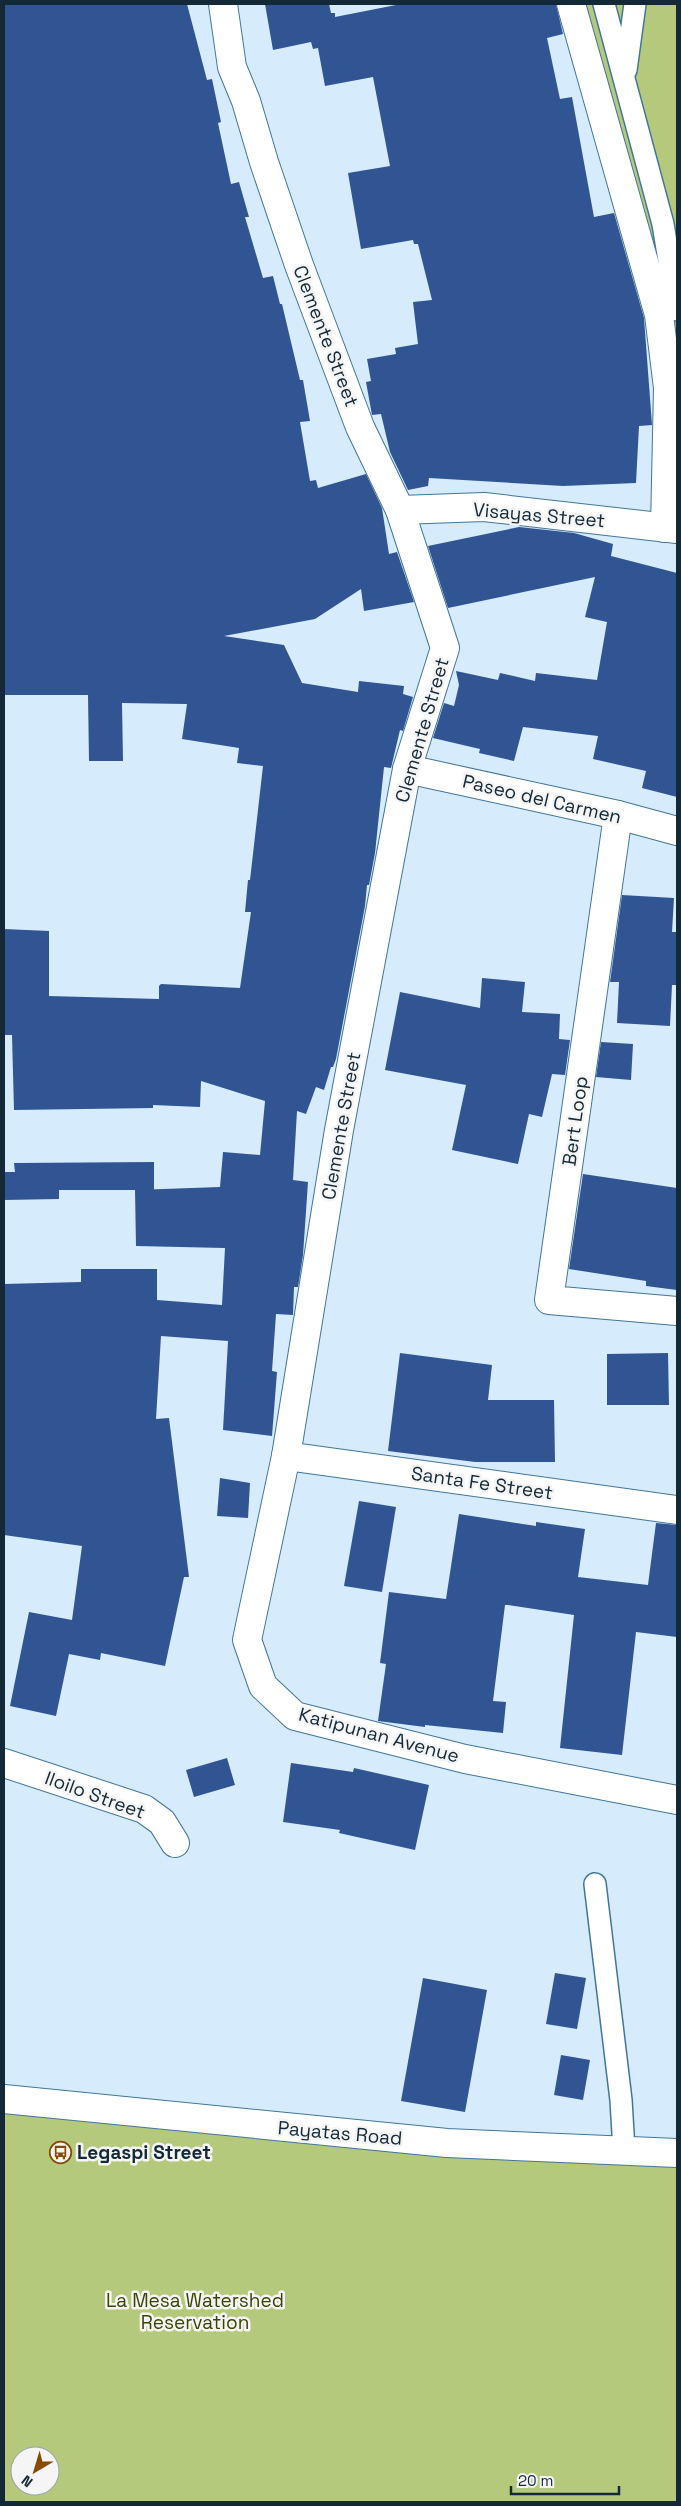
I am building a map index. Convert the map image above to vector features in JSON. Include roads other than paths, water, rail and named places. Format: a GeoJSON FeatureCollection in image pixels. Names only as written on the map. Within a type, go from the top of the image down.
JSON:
{"type":"FeatureCollection","features":[{"type":"Feature","properties":{"kind":"street","name":"Clemente Street"},"geometry":{"type":"LineString","coordinates":[[223,4],[232,67],[246,101],[264,162],[296,255],[360,427],[400,510],[445,648],[407,769],[339,1130],[286,1456]]}},
{"type":"Feature","properties":{"kind":"street"},"geometry":{"type":"LineString","coordinates":[[571,4],[659,315],[668,388],[671,528]]}},
{"type":"Feature","properties":{"kind":"street","name":"Visayas Street"},"geometry":{"type":"LineString","coordinates":[[400,510],[484,507],[671,528]]}},
{"type":"Feature","properties":{"kind":"street","name":"Paseo del Carmen"},"geometry":{"type":"LineString","coordinates":[[407,769],[618,815],[677,831]]}},
{"type":"Feature","properties":{"kind":"street","name":"Bert Loop"},"geometry":{"type":"LineString","coordinates":[[618,815],[549,1300],[677,1311]]}},
{"type":"Feature","properties":{"kind":"street","name":"Santa Fe Street"},"geometry":{"type":"LineString","coordinates":[[286,1456],[677,1510]]}},
{"type":"Feature","properties":{"kind":"street","name":"Katipunan Avenue"},"geometry":{"type":"LineString","coordinates":[[286,1456],[248,1640],[263,1686],[296,1716],[465,1759],[677,1800]]}},
{"type":"Feature","properties":{"kind":"street","name":"Iloilo Street"},"geometry":{"type":"LineString","coordinates":[[4,1763],[144,1808],[162,1822],[175,1843]]}},
{"type":"Feature","properties":{"kind":"street","name":"Payatas Road"},"geometry":{"type":"LineString","coordinates":[[4,2099],[447,2142],[677,2153]]}},
{"type":"Feature","properties":{"kind":"lane"},"geometry":{"type":"LineString","coordinates":[[604,4],[663,224],[677,310]]}},
{"type":"Feature","properties":{"kind":"lane"},"geometry":{"type":"LineString","coordinates":[[625,78],[635,4]]}},
{"type":"Feature","properties":{"kind":"lane"},"geometry":{"type":"LineString","coordinates":[[595,1884],[621,2100],[624,2150]]}},
{"type":"Feature","properties":{"kind":"place","name":"Legaspi Street"},"geometry":{"type":"Point","coordinates":[61,2152]}},
{"type":"Feature","properties":{"kind":"park label","name":"La Mesa Watershed Reservation"},"geometry":{"type":"Point","coordinates":[195,2311]}}]}
